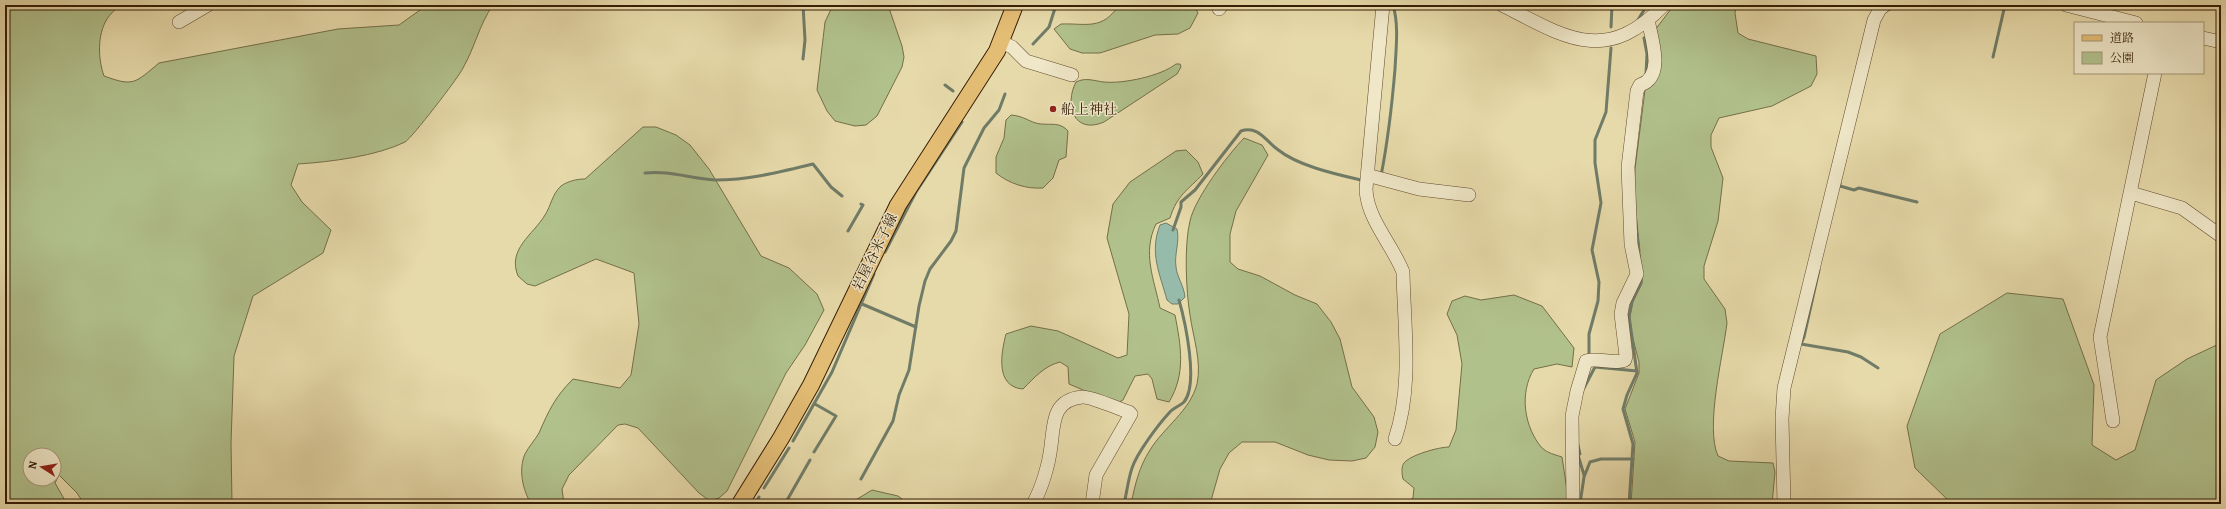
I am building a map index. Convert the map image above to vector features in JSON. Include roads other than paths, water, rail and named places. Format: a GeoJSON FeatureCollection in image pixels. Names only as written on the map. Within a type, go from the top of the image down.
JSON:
{"type":"FeatureCollection","features":[{"type":"Feature","properties":{"kind":"main road","name":"岩屋谷米子線"},"geometry":{"type":"LineString","coordinates":[[740,504],[781,438],[811,385],[898,205],[987,69],[1001,42],[1015,5]]}},
{"type":"Feature","properties":{"kind":"street"},"geometry":{"type":"LineString","coordinates":[[179,22],[208,5]]}},
{"type":"Feature","properties":{"kind":"street"},"geometry":{"type":"LineString","coordinates":[[1383,5],[1367,175],[1367,199],[1369,209],[1398,258],[1403,272],[1406,388],[1404,409],[1394,439]]}},
{"type":"Feature","properties":{"kind":"street"},"geometry":{"type":"LineString","coordinates":[[1502,5],[1566,37],[1584,40],[1617,38],[1648,20],[1664,5]]}},
{"type":"Feature","properties":{"kind":"street"},"geometry":{"type":"LineString","coordinates":[[1784,504],[1782,419],[1784,388],[1874,20],[1880,8],[1885,5]]}},
{"type":"Feature","properties":{"kind":"street"},"geometry":{"type":"LineString","coordinates":[[2066,5],[2132,22]]}},
{"type":"Feature","properties":{"kind":"street"},"geometry":{"type":"LineString","coordinates":[[1573,504],[1572,416],[1577,391],[1586,361],[1619,362],[1625,360],[1626,356],[1621,314],[1623,303],[1637,274],[1631,244],[1628,167],[1637,91],[1640,85],[1648,82],[1652,78],[1655,69],[1648,20]]}},
{"type":"Feature","properties":{"kind":"street"},"geometry":{"type":"LineString","coordinates":[[2204,38],[2221,42]]}},
{"type":"Feature","properties":{"kind":"street"},"geometry":{"type":"LineString","coordinates":[[1001,42],[1012,47],[1026,61],[1072,75]]}},
{"type":"Feature","properties":{"kind":"street"},"geometry":{"type":"LineString","coordinates":[[2113,421],[2100,337],[2155,74]]}},
{"type":"Feature","properties":{"kind":"street"},"geometry":{"type":"LineString","coordinates":[[1367,175],[1419,189],[1469,195]]}},
{"type":"Feature","properties":{"kind":"street"},"geometry":{"type":"LineString","coordinates":[[2131,193],[2182,208],[2221,236]]}},
{"type":"Feature","properties":{"kind":"street"},"geometry":{"type":"LineString","coordinates":[[1033,504],[1048,458],[1053,422],[1058,411],[1068,403],[1083,397],[1129,412],[1131,414],[1096,475],[1092,504]]}},
{"type":"Feature","properties":{"kind":"waterway"},"geometry":{"type":"LineString","coordinates":[[803,5],[805,40],[803,59]]}},
{"type":"Feature","properties":{"kind":"waterway"},"geometry":{"type":"LineString","coordinates":[[1033,44],[1049,27],[1056,5]]}},
{"type":"Feature","properties":{"kind":"waterway"},"geometry":{"type":"LineString","coordinates":[[1381,176],[1390,122],[1395,69],[1397,29],[1393,5]]}},
{"type":"Feature","properties":{"kind":"waterway"},"geometry":{"type":"LineString","coordinates":[[1611,27],[1612,5]]}},
{"type":"Feature","properties":{"kind":"waterway"},"geometry":{"type":"LineString","coordinates":[[1638,20],[1647,5]]}},
{"type":"Feature","properties":{"kind":"waterway"},"geometry":{"type":"LineString","coordinates":[[1888,10],[1899,5]]}},
{"type":"Feature","properties":{"kind":"waterway"},"geometry":{"type":"LineString","coordinates":[[1993,57],[2005,5]]}},
{"type":"Feature","properties":{"kind":"waterway"},"geometry":{"type":"LineString","coordinates":[[1644,38],[1647,54],[1646,74]]}},
{"type":"Feature","properties":{"kind":"waterway"},"geometry":{"type":"LineString","coordinates":[[1589,358],[1589,334],[1598,301],[1599,282],[1592,250],[1601,203],[1595,163],[1595,140],[1606,112],[1611,48]]}},
{"type":"Feature","properties":{"kind":"waterway"},"geometry":{"type":"LineString","coordinates":[[945,85],[953,91]]}},
{"type":"Feature","properties":{"kind":"waterway"},"geometry":{"type":"LineString","coordinates":[[861,479],[893,421],[899,395],[909,370],[919,306],[925,281],[930,269],[951,241],[956,231],[964,168],[984,128],[999,110],[1005,94]]}},
{"type":"Feature","properties":{"kind":"waterway"},"geometry":{"type":"LineString","coordinates":[[885,252],[916,192],[962,122]]}},
{"type":"Feature","properties":{"kind":"waterway"},"geometry":{"type":"LineString","coordinates":[[1173,230],[1181,207],[1181,202],[1195,190],[1241,131],[1252,130],[1257,132],[1277,149],[1306,165],[1361,180]]}},
{"type":"Feature","properties":{"kind":"waterway"},"geometry":{"type":"LineString","coordinates":[[645,173],[654,172],[715,180],[728,180],[764,175],[813,164],[831,187],[842,196]]}},
{"type":"Feature","properties":{"kind":"waterway"},"geometry":{"type":"LineString","coordinates":[[1840,183],[1840,186],[1854,190],[1859,188],[1917,202]]}},
{"type":"Feature","properties":{"kind":"waterway"},"geometry":{"type":"LineString","coordinates":[[848,231],[863,205],[861,204]]}},
{"type":"Feature","properties":{"kind":"waterway"},"geometry":{"type":"LineString","coordinates":[[1637,234],[1639,251]]}},
{"type":"Feature","properties":{"kind":"waterway"},"geometry":{"type":"LineString","coordinates":[[1819,270],[1804,337],[1801,344],[1848,352],[1861,357],[1878,368]]}},
{"type":"Feature","properties":{"kind":"waterway"},"geometry":{"type":"LineString","coordinates":[[793,441],[832,372],[874,274],[872,273]]}},
{"type":"Feature","properties":{"kind":"waterway"},"geometry":{"type":"LineString","coordinates":[[1629,504],[1633,444],[1623,409],[1627,395],[1637,373],[1629,316],[1632,301],[1641,283],[1641,276]]}},
{"type":"Feature","properties":{"kind":"waterway"},"geometry":{"type":"LineString","coordinates":[[1124,504],[1131,472],[1138,455],[1148,439],[1171,411],[1184,402],[1188,393],[1191,367],[1187,337],[1179,300]]}},
{"type":"Feature","properties":{"kind":"waterway"},"geometry":{"type":"LineString","coordinates":[[862,304],[916,327]]}},
{"type":"Feature","properties":{"kind":"waterway"},"geometry":{"type":"LineString","coordinates":[[1584,388],[1595,367],[1637,371]]}},
{"type":"Feature","properties":{"kind":"waterway"},"geometry":{"type":"LineString","coordinates":[[814,452],[836,416],[815,404]]}},
{"type":"Feature","properties":{"kind":"waterway"},"geometry":{"type":"LineString","coordinates":[[1578,445],[1580,454],[1578,455]]}},
{"type":"Feature","properties":{"kind":"waterway"},"geometry":{"type":"LineString","coordinates":[[764,488],[789,448]]}},
{"type":"Feature","properties":{"kind":"waterway"},"geometry":{"type":"LineString","coordinates":[[1578,455],[1584,475]]}},
{"type":"Feature","properties":{"kind":"waterway"},"geometry":{"type":"LineString","coordinates":[[1580,504],[1584,477],[1590,462],[1601,459],[1633,459]]}},
{"type":"Feature","properties":{"kind":"waterway"},"geometry":{"type":"LineString","coordinates":[[786,502],[810,460]]}},
{"type":"Feature","properties":{"kind":"waterway"},"geometry":{"type":"LineString","coordinates":[[755,504],[759,497]]}},
{"type":"Feature","properties":{"kind":"place","name":"船上神社"},"geometry":{"type":"Point","coordinates":[1053,109]}}]}
